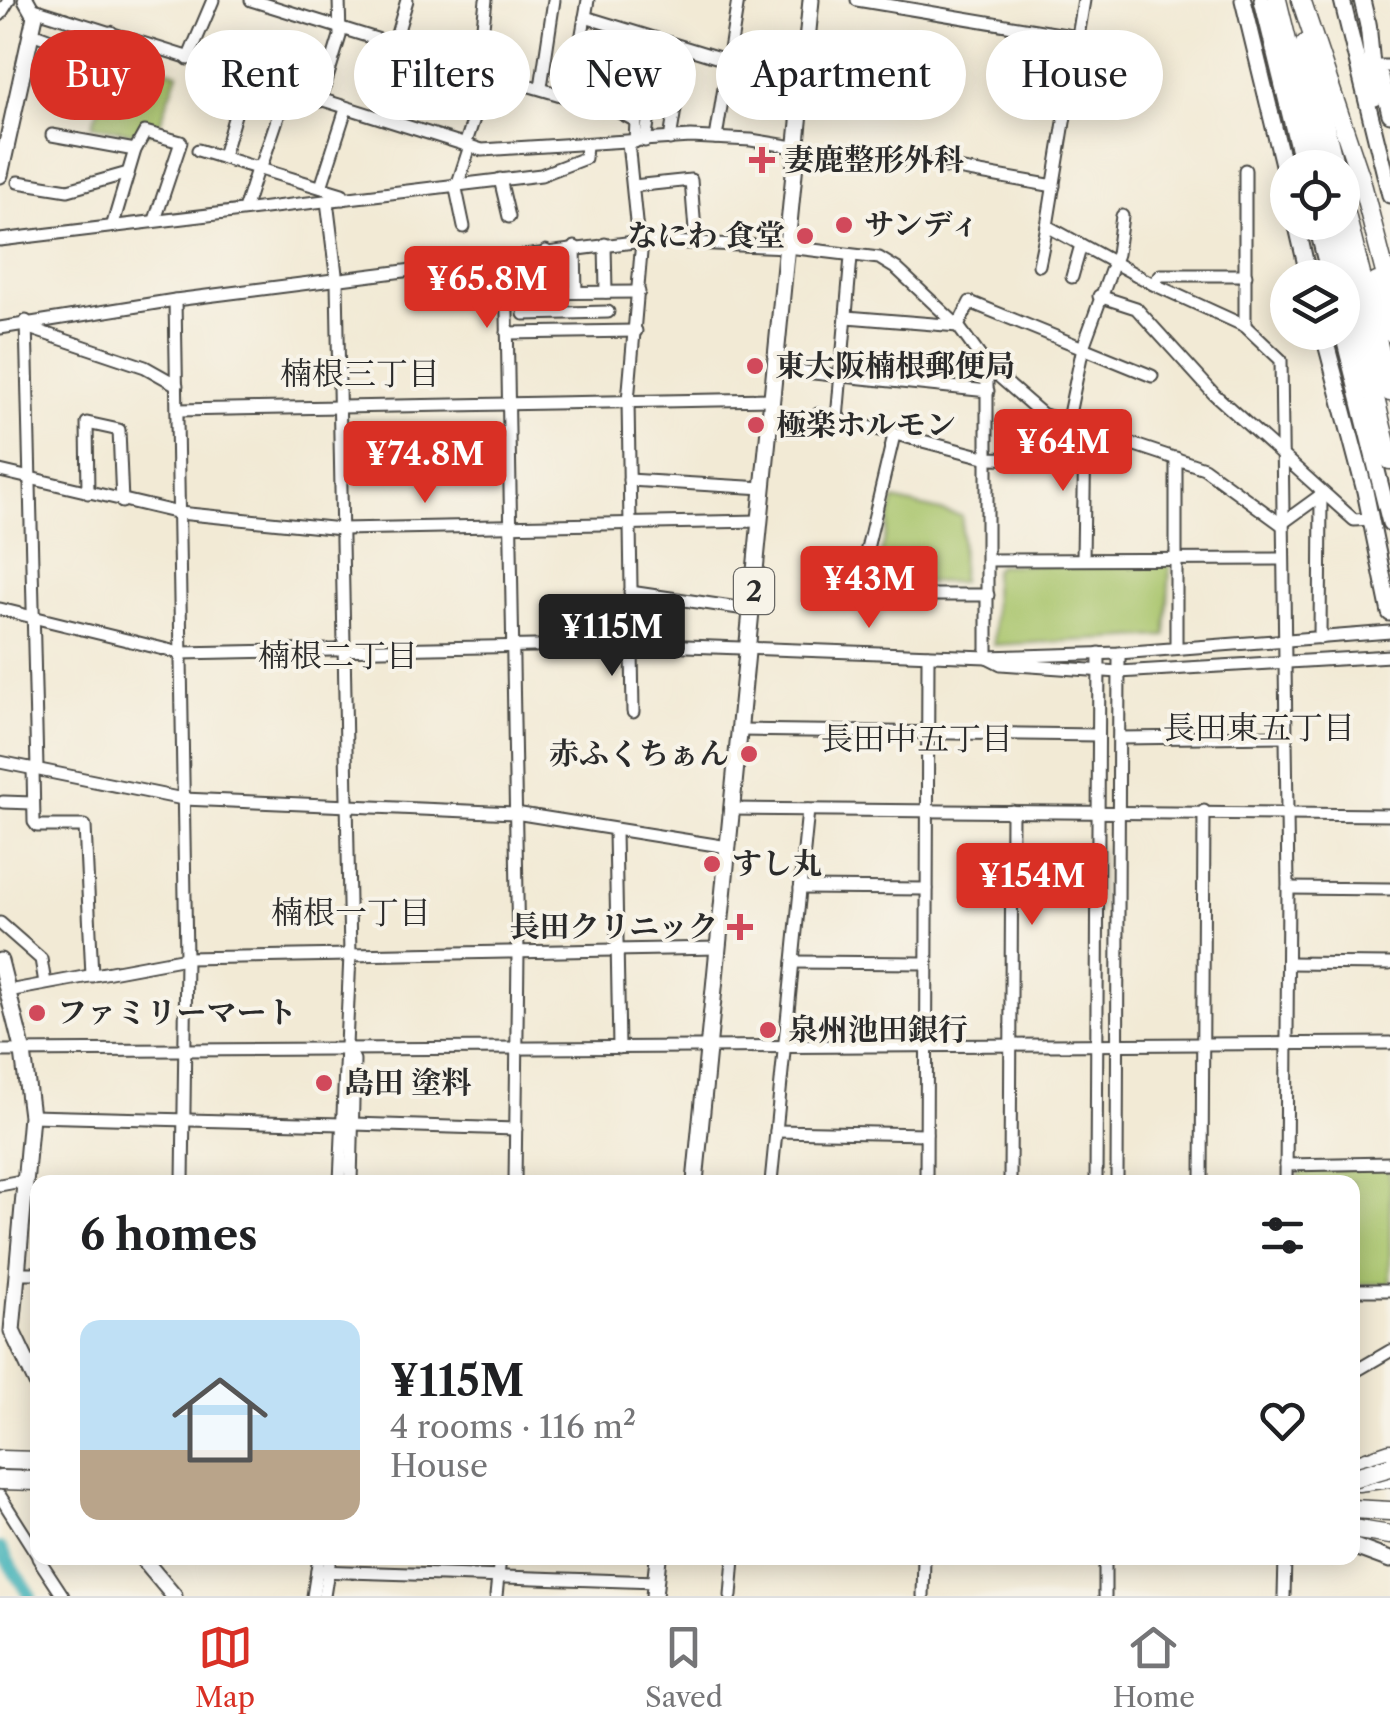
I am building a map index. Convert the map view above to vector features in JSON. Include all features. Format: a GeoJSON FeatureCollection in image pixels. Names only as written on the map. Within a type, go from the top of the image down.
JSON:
{"type":"FeatureCollection","features":[{"type":"Feature","properties":{"kind":"highway"},"geometry":{"type":"LineString","coordinates":[[1277,0],[1314,150]]}},
{"type":"Feature","properties":{"kind":"highway"},"geometry":{"type":"LineString","coordinates":[[1298,0],[1331,150]]}},
{"type":"Feature","properties":{"kind":"highway"},"geometry":{"type":"LineString","coordinates":[[1298,0],[1360,176],[1390,292]]}},
{"type":"Feature","properties":{"kind":"highway"},"geometry":{"type":"LineString","coordinates":[[1322,110],[1339,124],[1390,332]]}},
{"type":"Feature","properties":{"kind":"highway"},"geometry":{"type":"LineString","coordinates":[[1336,240],[1390,460]]}},
{"type":"Feature","properties":{"kind":"highway"},"geometry":{"type":"LineString","coordinates":[[1352,240],[1390,392]]}},
{"type":"Feature","properties":{"kind":"highway"},"geometry":{"type":"LineString","coordinates":[[1360,1472],[1390,1453]]}},
{"type":"Feature","properties":{"kind":"highway"},"geometry":{"type":"LineString","coordinates":[[0,1460],[30,1461]]}},
{"type":"Feature","properties":{"kind":"highway"},"geometry":{"type":"LineString","coordinates":[[0,1469],[30,1470]]}},
{"type":"Feature","properties":{"kind":"highway"},"geometry":{"type":"LineString","coordinates":[[1360,1476],[1390,1472]]}},
{"type":"Feature","properties":{"kind":"highway"},"geometry":{"type":"LineString","coordinates":[[1360,1479],[1390,1487]]}},
{"type":"Feature","properties":{"kind":"highway"},"geometry":{"type":"LineString","coordinates":[[0,1480],[30,1481]]}},
{"type":"Feature","properties":{"kind":"highway"},"geometry":{"type":"LineString","coordinates":[[0,1493],[30,1491]]}},
{"type":"Feature","properties":{"kind":"highway"},"geometry":{"type":"LineString","coordinates":[[1360,1498],[1390,1500]]}},
{"type":"Feature","properties":{"kind":"highway"},"geometry":{"type":"LineString","coordinates":[[1360,1509],[1390,1511]]}},
{"type":"Feature","properties":{"kind":"highway"},"geometry":{"type":"LineString","coordinates":[[1360,1526],[1386,1528]]}},
{"type":"Feature","properties":{"kind":"main road","name":"2"},"geometry":{"type":"LineString","coordinates":[[808,30],[811,0]]}},
{"type":"Feature","properties":{"kind":"main road"},"geometry":{"type":"LineString","coordinates":[[1243,0],[1280,150]]}},
{"type":"Feature","properties":{"kind":"main road"},"geometry":{"type":"LineString","coordinates":[[1252,0],[1256,51]]}},
{"type":"Feature","properties":{"kind":"main road"},"geometry":{"type":"LineString","coordinates":[[1262,0],[1299,150]]}},
{"type":"Feature","properties":{"kind":"main road"},"geometry":{"type":"LineString","coordinates":[[1342,0],[1390,194]]}},
{"type":"Feature","properties":{"kind":"main road"},"geometry":{"type":"LineString","coordinates":[[1362,0],[1384,66],[1390,114]]}},
{"type":"Feature","properties":{"kind":"main road"},"geometry":{"type":"LineString","coordinates":[[30,5],[32,30]]}},
{"type":"Feature","properties":{"kind":"main road"},"geometry":{"type":"LineString","coordinates":[[1368,23],[1376,99],[1390,165]]}},
{"type":"Feature","properties":{"kind":"main road"},"geometry":{"type":"LineString","coordinates":[[0,175],[4,140],[30,41]]}},
{"type":"Feature","properties":{"kind":"main road","name":"2"},"geometry":{"type":"LineString","coordinates":[[696,1175],[800,120]]}},
{"type":"Feature","properties":{"kind":"main road"},"geometry":{"type":"LineString","coordinates":[[1328,350],[1390,613]]}},
{"type":"Feature","properties":{"kind":"main road"},"geometry":{"type":"LineString","coordinates":[[1331,350],[1368,433]]}},
{"type":"Feature","properties":{"kind":"main road"},"geometry":{"type":"LineString","coordinates":[[1347,350],[1390,523]]}},
{"type":"Feature","properties":{"kind":"main road"},"geometry":{"type":"LineString","coordinates":[[0,961],[22,1052],[30,1116],[29,1183],[11,1274],[12,1330],[30,1362]]}},
{"type":"Feature","properties":{"kind":"main road"},"geometry":{"type":"LineString","coordinates":[[1360,1549],[1390,1560]]}},
{"type":"Feature","properties":{"kind":"main road"},"geometry":{"type":"LineString","coordinates":[[148,1565],[174,1596]]}},
{"type":"Feature","properties":{"kind":"street"},"geometry":{"type":"LineString","coordinates":[[0,16],[9,0]]}},
{"type":"Feature","properties":{"kind":"street"},"geometry":{"type":"LineString","coordinates":[[200,30],[213,0]]}},
{"type":"Feature","properties":{"kind":"street"},"geometry":{"type":"LineString","coordinates":[[250,0],[354,31]]}},
{"type":"Feature","properties":{"kind":"street"},"geometry":{"type":"LineString","coordinates":[[334,49],[340,27],[339,0]]}},
{"type":"Feature","properties":{"kind":"street"},"geometry":{"type":"LineString","coordinates":[[398,30],[407,0]]}},
{"type":"Feature","properties":{"kind":"street"},"geometry":{"type":"LineString","coordinates":[[485,30],[486,0]]}},
{"type":"Feature","properties":{"kind":"street"},"geometry":{"type":"LineString","coordinates":[[541,87],[554,0]]}},
{"type":"Feature","properties":{"kind":"street"},"geometry":{"type":"LineString","coordinates":[[583,30],[588,0]]}},
{"type":"Feature","properties":{"kind":"street"},"geometry":{"type":"LineString","coordinates":[[734,30],[738,0]]}},
{"type":"Feature","properties":{"kind":"street"},"geometry":{"type":"LineString","coordinates":[[857,0],[1041,30]]}},
{"type":"Feature","properties":{"kind":"street"},"geometry":{"type":"LineString","coordinates":[[1079,30],[1084,0]]}},
{"type":"Feature","properties":{"kind":"street"},"geometry":{"type":"LineString","coordinates":[[30,5],[105,30]]}},
{"type":"Feature","properties":{"kind":"street"},"geometry":{"type":"LineString","coordinates":[[585,17],[625,30]]}},
{"type":"Feature","properties":{"kind":"street"},"geometry":{"type":"LineString","coordinates":[[530,84],[550,90]]}},
{"type":"Feature","properties":{"kind":"street"},"geometry":{"type":"LineString","coordinates":[[334,105],[482,150],[716,138],[797,149],[861,152],[1054,186]]}},
{"type":"Feature","properties":{"kind":"street"},"geometry":{"type":"LineString","coordinates":[[321,187],[346,108]]}},
{"type":"Feature","properties":{"kind":"street"},"geometry":{"type":"LineString","coordinates":[[223,156],[233,120]]}},
{"type":"Feature","properties":{"kind":"street"},"geometry":{"type":"LineString","coordinates":[[244,210],[276,120]]}},
{"type":"Feature","properties":{"kind":"street"},"geometry":{"type":"LineString","coordinates":[[464,227],[457,183],[473,120]]}},
{"type":"Feature","properties":{"kind":"street"},"geometry":{"type":"LineString","coordinates":[[631,120],[636,122],[632,186],[640,241],[628,401],[633,712]]}},
{"type":"Feature","properties":{"kind":"street"},"geometry":{"type":"LineString","coordinates":[[636,141],[641,120]]}},
{"type":"Feature","properties":{"kind":"street"},"geometry":{"type":"LineString","coordinates":[[670,139],[673,120]]}},
{"type":"Feature","properties":{"kind":"street"},"geometry":{"type":"LineString","coordinates":[[716,138],[719,120]]}},
{"type":"Feature","properties":{"kind":"street"},"geometry":{"type":"LineString","coordinates":[[1039,265],[1065,120]]}},
{"type":"Feature","properties":{"kind":"street"},"geometry":{"type":"LineString","coordinates":[[113,224],[135,150],[145,132],[181,142],[155,220]]}},
{"type":"Feature","properties":{"kind":"street"},"geometry":{"type":"LineString","coordinates":[[52,135],[135,150]]}},
{"type":"Feature","properties":{"kind":"street"},"geometry":{"type":"LineString","coordinates":[[0,240],[541,176],[585,158],[586,144]]}},
{"type":"Feature","properties":{"kind":"street"},"geometry":{"type":"LineString","coordinates":[[198,150],[342,194],[343,199]]}},
{"type":"Feature","properties":{"kind":"street"},"geometry":{"type":"LineString","coordinates":[[1245,170],[1245,326]]}},
{"type":"Feature","properties":{"kind":"street"},"geometry":{"type":"LineString","coordinates":[[18,182],[68,190],[128,172]]}},
{"type":"Feature","properties":{"kind":"street"},"geometry":{"type":"LineString","coordinates":[[500,179],[509,216]]}},
{"type":"Feature","properties":{"kind":"street"},"geometry":{"type":"LineString","coordinates":[[632,186],[690,180],[696,244]]}},
{"type":"Feature","properties":{"kind":"street"},"geometry":{"type":"LineString","coordinates":[[326,202],[337,282],[341,651],[350,955],[348,1049],[342,1060],[351,1175]]}},
{"type":"Feature","properties":{"kind":"street"},"geometry":{"type":"LineString","coordinates":[[1067,424],[1083,347],[1113,262],[1122,216]]}},
{"type":"Feature","properties":{"kind":"street"},"geometry":{"type":"LineString","coordinates":[[1046,226],[1153,284],[1245,326],[1281,360],[1288,812],[1286,1175]]}},
{"type":"Feature","properties":{"kind":"street"},"geometry":{"type":"LineString","coordinates":[[0,328],[175,300],[640,241],[788,247],[879,258],[958,326],[987,366],[1042,414],[1204,468],[1282,524]]}},
{"type":"Feature","properties":{"kind":"street"},"geometry":{"type":"LineString","coordinates":[[605,244],[608,332]]}},
{"type":"Feature","properties":{"kind":"street"},"geometry":{"type":"LineString","coordinates":[[1072,277],[1082,245]]}},
{"type":"Feature","properties":{"kind":"street"},"geometry":{"type":"LineString","coordinates":[[575,247],[576,292]]}},
{"type":"Feature","properties":{"kind":"street"},"geometry":{"type":"LineString","coordinates":[[546,252],[546,292]]}},
{"type":"Feature","properties":{"kind":"street"},"geometry":{"type":"LineString","coordinates":[[506,257],[518,952],[515,1175]]}},
{"type":"Feature","properties":{"kind":"street"},"geometry":{"type":"LineString","coordinates":[[837,419],[851,257]]}},
{"type":"Feature","properties":{"kind":"street"},"geometry":{"type":"LineString","coordinates":[[1153,284],[1160,275],[1246,275]]}},
{"type":"Feature","properties":{"kind":"street"},"geometry":{"type":"LineString","coordinates":[[524,292],[525,333]]}},
{"type":"Feature","properties":{"kind":"street"},"geometry":{"type":"LineString","coordinates":[[438,296],[639,292]]}},
{"type":"Feature","properties":{"kind":"street"},"geometry":{"type":"LineString","coordinates":[[1099,296],[1136,308],[1214,394],[1320,495],[1354,520],[1370,518]]}},
{"type":"Feature","properties":{"kind":"street"},"geometry":{"type":"LineString","coordinates":[[175,300],[186,958],[183,1175]]}},
{"type":"Feature","properties":{"kind":"street"},"geometry":{"type":"LineString","coordinates":[[958,326],[970,302],[1152,376]]}},
{"type":"Feature","properties":{"kind":"street"},"geometry":{"type":"LineString","coordinates":[[524,314],[608,312]]}},
{"type":"Feature","properties":{"kind":"street"},"geometry":{"type":"LineString","coordinates":[[847,317],[958,326]]}},
{"type":"Feature","properties":{"kind":"street"},"geometry":{"type":"LineString","coordinates":[[26,324],[146,367],[178,385]]}},
{"type":"Feature","properties":{"kind":"street"},"geometry":{"type":"LineString","coordinates":[[26,324],[33,802],[37,826],[85,826],[92,976]]}},
{"type":"Feature","properties":{"kind":"street"},"geometry":{"type":"LineString","coordinates":[[507,333],[636,332]]}},
{"type":"Feature","properties":{"kind":"street"},"geometry":{"type":"LineString","coordinates":[[987,366],[987,657]]}},
{"type":"Feature","properties":{"kind":"street"},"geometry":{"type":"LineString","coordinates":[[775,369],[988,391]]}},
{"type":"Feature","properties":{"kind":"street"},"geometry":{"type":"LineString","coordinates":[[178,410],[772,399]]}},
{"type":"Feature","properties":{"kind":"street"},"geometry":{"type":"LineString","coordinates":[[818,414],[988,458],[1084,460]]}},
{"type":"Feature","properties":{"kind":"street"},"geometry":{"type":"LineString","coordinates":[[88,493],[87,423],[119,430],[122,502]]}},
{"type":"Feature","properties":{"kind":"street"},"geometry":{"type":"LineString","coordinates":[[1083,559],[1085,430]]}},
{"type":"Feature","properties":{"kind":"street"},"geometry":{"type":"LineString","coordinates":[[894,435],[860,578],[864,583],[916,595],[988,595]]}},
{"type":"Feature","properties":{"kind":"street"},"geometry":{"type":"LineString","coordinates":[[1176,458],[1176,648]]}},
{"type":"Feature","properties":{"kind":"street"},"geometry":{"type":"LineString","coordinates":[[0,471],[179,513],[341,529],[760,521]]}},
{"type":"Feature","properties":{"kind":"street"},"geometry":{"type":"LineString","coordinates":[[629,480],[764,488]]}},
{"type":"Feature","properties":{"kind":"street"},"geometry":{"type":"LineString","coordinates":[[1282,524],[1320,495]]}},
{"type":"Feature","properties":{"kind":"street"},"geometry":{"type":"LineString","coordinates":[[1320,495],[1320,638]]}},
{"type":"Feature","properties":{"kind":"street"},"geometry":{"type":"LineString","coordinates":[[988,560],[1282,559]]}},
{"type":"Feature","properties":{"kind":"street"},"geometry":{"type":"LineString","coordinates":[[630,592],[752,610]]}},
{"type":"Feature","properties":{"kind":"street"},"geometry":{"type":"LineString","coordinates":[[0,609],[180,654],[632,644],[987,657],[1119,653],[1390,632]]}},
{"type":"Feature","properties":{"kind":"street"},"geometry":{"type":"LineString","coordinates":[[1118,1175],[1119,653]]}},
{"type":"Feature","properties":{"kind":"street"},"geometry":{"type":"LineString","coordinates":[[926,1175],[928,654]]}},
{"type":"Feature","properties":{"kind":"street"},"geometry":{"type":"LineString","coordinates":[[1096,1175],[1099,654]]}},
{"type":"Feature","properties":{"kind":"street"},"geometry":{"type":"LineString","coordinates":[[987,657],[1001,664],[1119,672],[1390,656]]}},
{"type":"Feature","properties":{"kind":"street"},"geometry":{"type":"LineString","coordinates":[[740,730],[1097,735]]}},
{"type":"Feature","properties":{"kind":"street"},"geometry":{"type":"LineString","coordinates":[[1119,738],[1287,736]]}},
{"type":"Feature","properties":{"kind":"street"},"geometry":{"type":"LineString","coordinates":[[0,762],[183,799],[515,813],[728,847]]}},
{"type":"Feature","properties":{"kind":"street"},"geometry":{"type":"LineString","coordinates":[[3,802],[33,802]]}},
{"type":"Feature","properties":{"kind":"street"},"geometry":{"type":"LineString","coordinates":[[732,809],[1390,814]]}},
{"type":"Feature","properties":{"kind":"street"},"geometry":{"type":"LineString","coordinates":[[771,1175],[808,810]]}},
{"type":"Feature","properties":{"kind":"street"},"geometry":{"type":"LineString","coordinates":[[1202,1175],[1204,810]]}},
{"type":"Feature","properties":{"kind":"street"},"geometry":{"type":"LineString","coordinates":[[1010,1175],[1012,811]]}},
{"type":"Feature","properties":{"kind":"street"},"geometry":{"type":"LineString","coordinates":[[616,831],[619,1048]]}},
{"type":"Feature","properties":{"kind":"street"},"geometry":{"type":"LineString","coordinates":[[800,888],[927,889]]}},
{"type":"Feature","properties":{"kind":"street"},"geometry":{"type":"LineString","coordinates":[[1288,888],[1390,890]]}},
{"type":"Feature","properties":{"kind":"street"},"geometry":{"type":"LineString","coordinates":[[0,923],[41,959],[45,983]]}},
{"type":"Feature","properties":{"kind":"street"},"geometry":{"type":"LineString","coordinates":[[4,983],[45,983],[186,958],[718,948]]}},
{"type":"Feature","properties":{"kind":"street"},"geometry":{"type":"LineString","coordinates":[[793,962],[926,963]]}},
{"type":"Feature","properties":{"kind":"street"},"geometry":{"type":"LineString","coordinates":[[1288,963],[1390,964]]}},
{"type":"Feature","properties":{"kind":"street"},"geometry":{"type":"LineString","coordinates":[[0,1051],[784,1050],[1390,1042]]}},
{"type":"Feature","properties":{"kind":"street"},"geometry":{"type":"LineString","coordinates":[[30,1116],[516,1128]]}},
{"type":"Feature","properties":{"kind":"street"},"geometry":{"type":"LineString","coordinates":[[341,1175],[347,1124]]}},
{"type":"Feature","properties":{"kind":"street"},"geometry":{"type":"LineString","coordinates":[[776,1130],[926,1134]]}},
{"type":"Feature","properties":{"kind":"street"},"geometry":{"type":"LineString","coordinates":[[1286,1165],[1390,1163]]}},
{"type":"Feature","properties":{"kind":"street"},"geometry":{"type":"LineString","coordinates":[[0,1186],[29,1183]]}},
{"type":"Feature","properties":{"kind":"street"},"geometry":{"type":"LineString","coordinates":[[1360,1290],[1390,1290]]}},
{"type":"Feature","properties":{"kind":"street"},"geometry":{"type":"LineString","coordinates":[[1360,1368],[1390,1351]]}},
{"type":"Feature","properties":{"kind":"street"},"geometry":{"type":"LineString","coordinates":[[0,1493],[30,1544]]}},
{"type":"Feature","properties":{"kind":"street"},"geometry":{"type":"LineString","coordinates":[[43,1565],[63,1596]]}},
{"type":"Feature","properties":{"kind":"street"},"geometry":{"type":"LineString","coordinates":[[320,1565],[324,1596]]}},
{"type":"Feature","properties":{"kind":"street"},"geometry":{"type":"LineString","coordinates":[[313,1596],[326,1565]]}},
{"type":"Feature","properties":{"kind":"street"},"geometry":{"type":"LineString","coordinates":[[496,1596],[499,1565]]}},
{"type":"Feature","properties":{"kind":"street"},"geometry":{"type":"LineString","coordinates":[[731,1596],[733,1565]]}},
{"type":"Feature","properties":{"kind":"street"},"geometry":{"type":"LineString","coordinates":[[923,1596],[924,1565]]}},
{"type":"Feature","properties":{"kind":"street"},"geometry":{"type":"LineString","coordinates":[[1104,1565],[1104,1596]]}},
{"type":"Feature","properties":{"kind":"street"},"geometry":{"type":"LineString","coordinates":[[1284,1596],[1285,1565]]}},
{"type":"Feature","properties":{"kind":"street"},"geometry":{"type":"LineString","coordinates":[[322,1572],[655,1589]]}},
{"type":"Feature","properties":{"kind":"green space"},"geometry":{"type":"Polygon","coordinates":[[[165,69],[178,73],[165,109],[165,69]]]}},
{"type":"Feature","properties":{"kind":"green space"},"geometry":{"type":"Polygon","coordinates":[[[94,120],[161,120],[157,131],[138,134],[92,125],[94,120]]]}},
{"type":"Feature","properties":{"kind":"green space"},"geometry":{"type":"Polygon","coordinates":[[[894,500],[962,516],[961,582],[914,582],[876,574],[894,500]]]}},
{"type":"Feature","properties":{"kind":"green space"},"geometry":{"type":"Polygon","coordinates":[[[999,565],[1170,567],[1166,636],[994,645],[993,571],[999,565]]]}},
{"type":"Feature","properties":{"kind":"green space"},"geometry":{"type":"Polygon","coordinates":[[[1301,1169],[1390,1169],[1390,1284],[1360,1284],[1360,1175],[1300,1175],[1301,1169]]]}},
{"type":"Feature","properties":{"kind":"waterway"},"geometry":{"type":"LineString","coordinates":[[0,1549],[30,1596]]}},
{"type":"Feature","properties":{"kind":"place","name":"妻鹿整形外科"},"geometry":{"type":"Point","coordinates":[762,160]}},
{"type":"Feature","properties":{"kind":"place","name":"サンディ"},"geometry":{"type":"Point","coordinates":[844,225]}},
{"type":"Feature","properties":{"kind":"place","name":"なにわ 食堂"},"geometry":{"type":"Point","coordinates":[805,236]}},
{"type":"Feature","properties":{"kind":"place","name":"東大阪楠根郵便局"},"geometry":{"type":"Point","coordinates":[755,366]}},
{"type":"Feature","properties":{"kind":"place","name":"極楽ホルモン"},"geometry":{"type":"Point","coordinates":[756,425]}},
{"type":"Feature","properties":{"kind":"place","name":"赤ふくちぁん"},"geometry":{"type":"Point","coordinates":[749,754]}},
{"type":"Feature","properties":{"kind":"place","name":"すし丸"},"geometry":{"type":"Point","coordinates":[712,864]}},
{"type":"Feature","properties":{"kind":"place","name":"長田クリニック"},"geometry":{"type":"Point","coordinates":[740,927]}},
{"type":"Feature","properties":{"kind":"place","name":"ファミリーマート"},"geometry":{"type":"Point","coordinates":[37,1013]}},
{"type":"Feature","properties":{"kind":"place","name":"泉州池田銀行"},"geometry":{"type":"Point","coordinates":[768,1030]}},
{"type":"Feature","properties":{"kind":"place","name":"島田 塗料"},"geometry":{"type":"Point","coordinates":[324,1083]}},
{"type":"Feature","properties":{"kind":"district","name":"楠根三丁目"},"geometry":{"type":"Point","coordinates":[360,374]}},
{"type":"Feature","properties":{"kind":"district","name":"楠根二丁目"},"geometry":{"type":"Point","coordinates":[338,656]}},
{"type":"Feature","properties":{"kind":"district","name":"長田東五丁目"},"geometry":{"type":"Point","coordinates":[1259,728]}},
{"type":"Feature","properties":{"kind":"district","name":"長田中五丁目"},"geometry":{"type":"Point","coordinates":[917,739]}},
{"type":"Feature","properties":{"kind":"district","name":"楠根一丁目"},"geometry":{"type":"Point","coordinates":[351,913]}}]}
